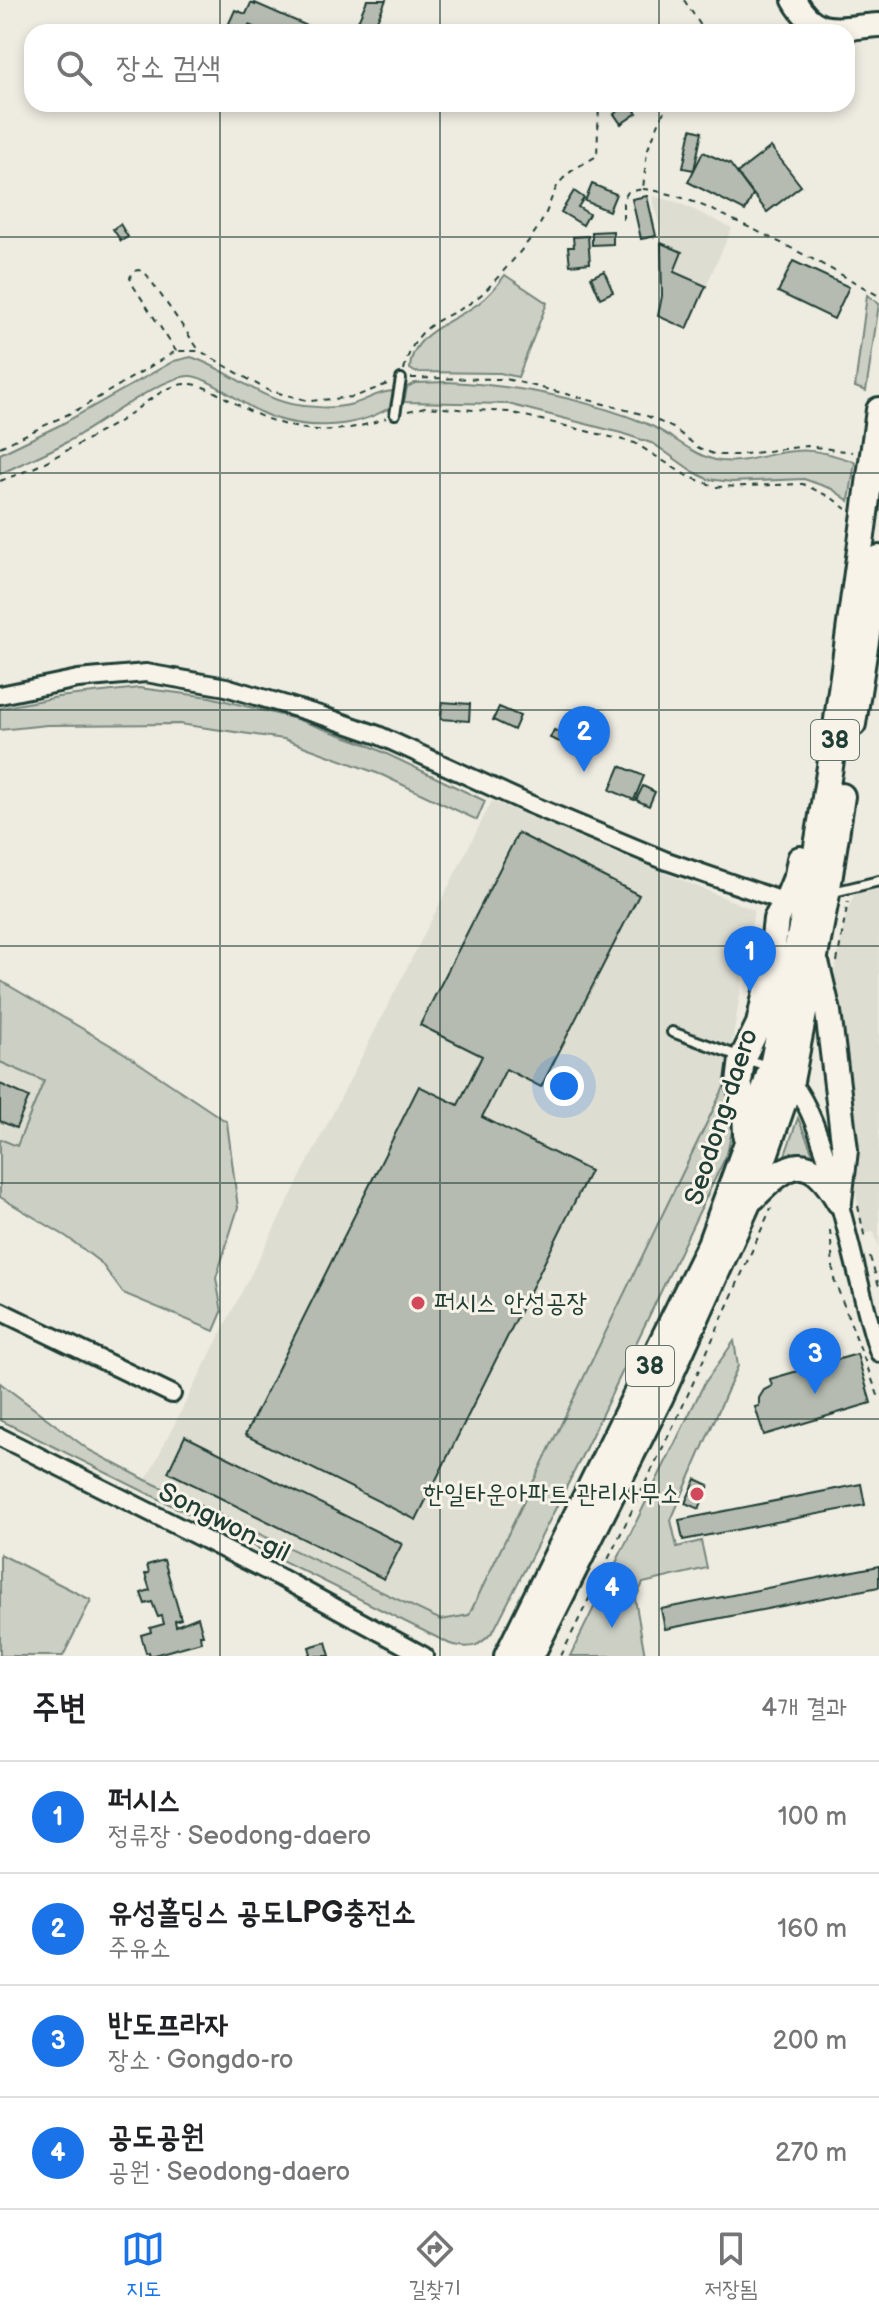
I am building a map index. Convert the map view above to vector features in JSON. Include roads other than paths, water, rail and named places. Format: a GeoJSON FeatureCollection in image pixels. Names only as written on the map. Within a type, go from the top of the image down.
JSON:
{"type":"FeatureCollection","features":[{"type":"Feature","properties":{"kind":"main road"},"geometry":{"type":"LineString","coordinates":[[794,0],[805,19],[816,24]]}},
{"type":"Feature","properties":{"kind":"main road"},"geometry":{"type":"LineString","coordinates":[[855,27],[879,25]]}},
{"type":"Feature","properties":{"kind":"main road","name":"Seodong-daero"},"geometry":{"type":"LineString","coordinates":[[531,1656],[760,1204],[834,742],[879,410]]}},
{"type":"Feature","properties":{"kind":"main road","name":"Seodong-daero"},"geometry":{"type":"LineString","coordinates":[[507,1656],[710,1244],[747,1148],[781,1074],[814,955],[827,894],[879,558]]}},
{"type":"Feature","properties":{"kind":"main road"},"geometry":{"type":"LineString","coordinates":[[747,1148],[745,1108],[739,1083],[742,1059],[759,1024],[770,973],[776,919],[797,875],[811,798],[834,742]]}},
{"type":"Feature","properties":{"kind":"main road"},"geometry":{"type":"LineString","coordinates":[[814,955],[828,1012],[845,1150],[834,1210]]}},
{"type":"Feature","properties":{"kind":"main road"},"geometry":{"type":"LineString","coordinates":[[760,1204],[777,1173],[793,1165],[812,1167],[827,1181],[834,1210]]}},
{"type":"Feature","properties":{"kind":"street"},"geometry":{"type":"LineString","coordinates":[[0,695],[78,679],[146,673],[226,687],[378,735],[527,803],[651,854],[786,902]]}},
{"type":"Feature","properties":{"kind":"street"},"geometry":{"type":"LineString","coordinates":[[781,1074],[807,1105],[834,1210],[879,1353]]}},
{"type":"Feature","properties":{"kind":"street"},"geometry":{"type":"LineString","coordinates":[[0,1311],[172,1394]]}},
{"type":"Feature","properties":{"kind":"street","name":"Songwon-gil"},"geometry":{"type":"LineString","coordinates":[[0,1437],[281,1578],[424,1656]]}},
{"type":"Feature","properties":{"kind":"lane"},"geometry":{"type":"LineString","coordinates":[[395,414],[401,379]]}},
{"type":"Feature","properties":{"kind":"lane"},"geometry":{"type":"LineString","coordinates":[[827,894],[879,881]]}},
{"type":"Feature","properties":{"kind":"lane"},"geometry":{"type":"LineString","coordinates":[[672,1032],[781,1074]]}},
{"type":"Feature","properties":{"kind":"place","name":"유성홀딩스 공도LPG충전소"},"geometry":{"type":"Point","coordinates":[584,772]}},
{"type":"Feature","properties":{"kind":"place","name":"퍼시스"},"geometry":{"type":"Point","coordinates":[750,992]}},
{"type":"Feature","properties":{"kind":"place","name":"퍼시스 안성공장"},"geometry":{"type":"Point","coordinates":[418,1303]}},
{"type":"Feature","properties":{"kind":"place","name":"반도프라자"},"geometry":{"type":"Point","coordinates":[815,1394]}},
{"type":"Feature","properties":{"kind":"place","name":"한일타운아파트 관리사무소"},"geometry":{"type":"Point","coordinates":[697,1494]}},
{"type":"Feature","properties":{"kind":"place","name":"공도공원"},"geometry":{"type":"Point","coordinates":[612,1628]}}]}
